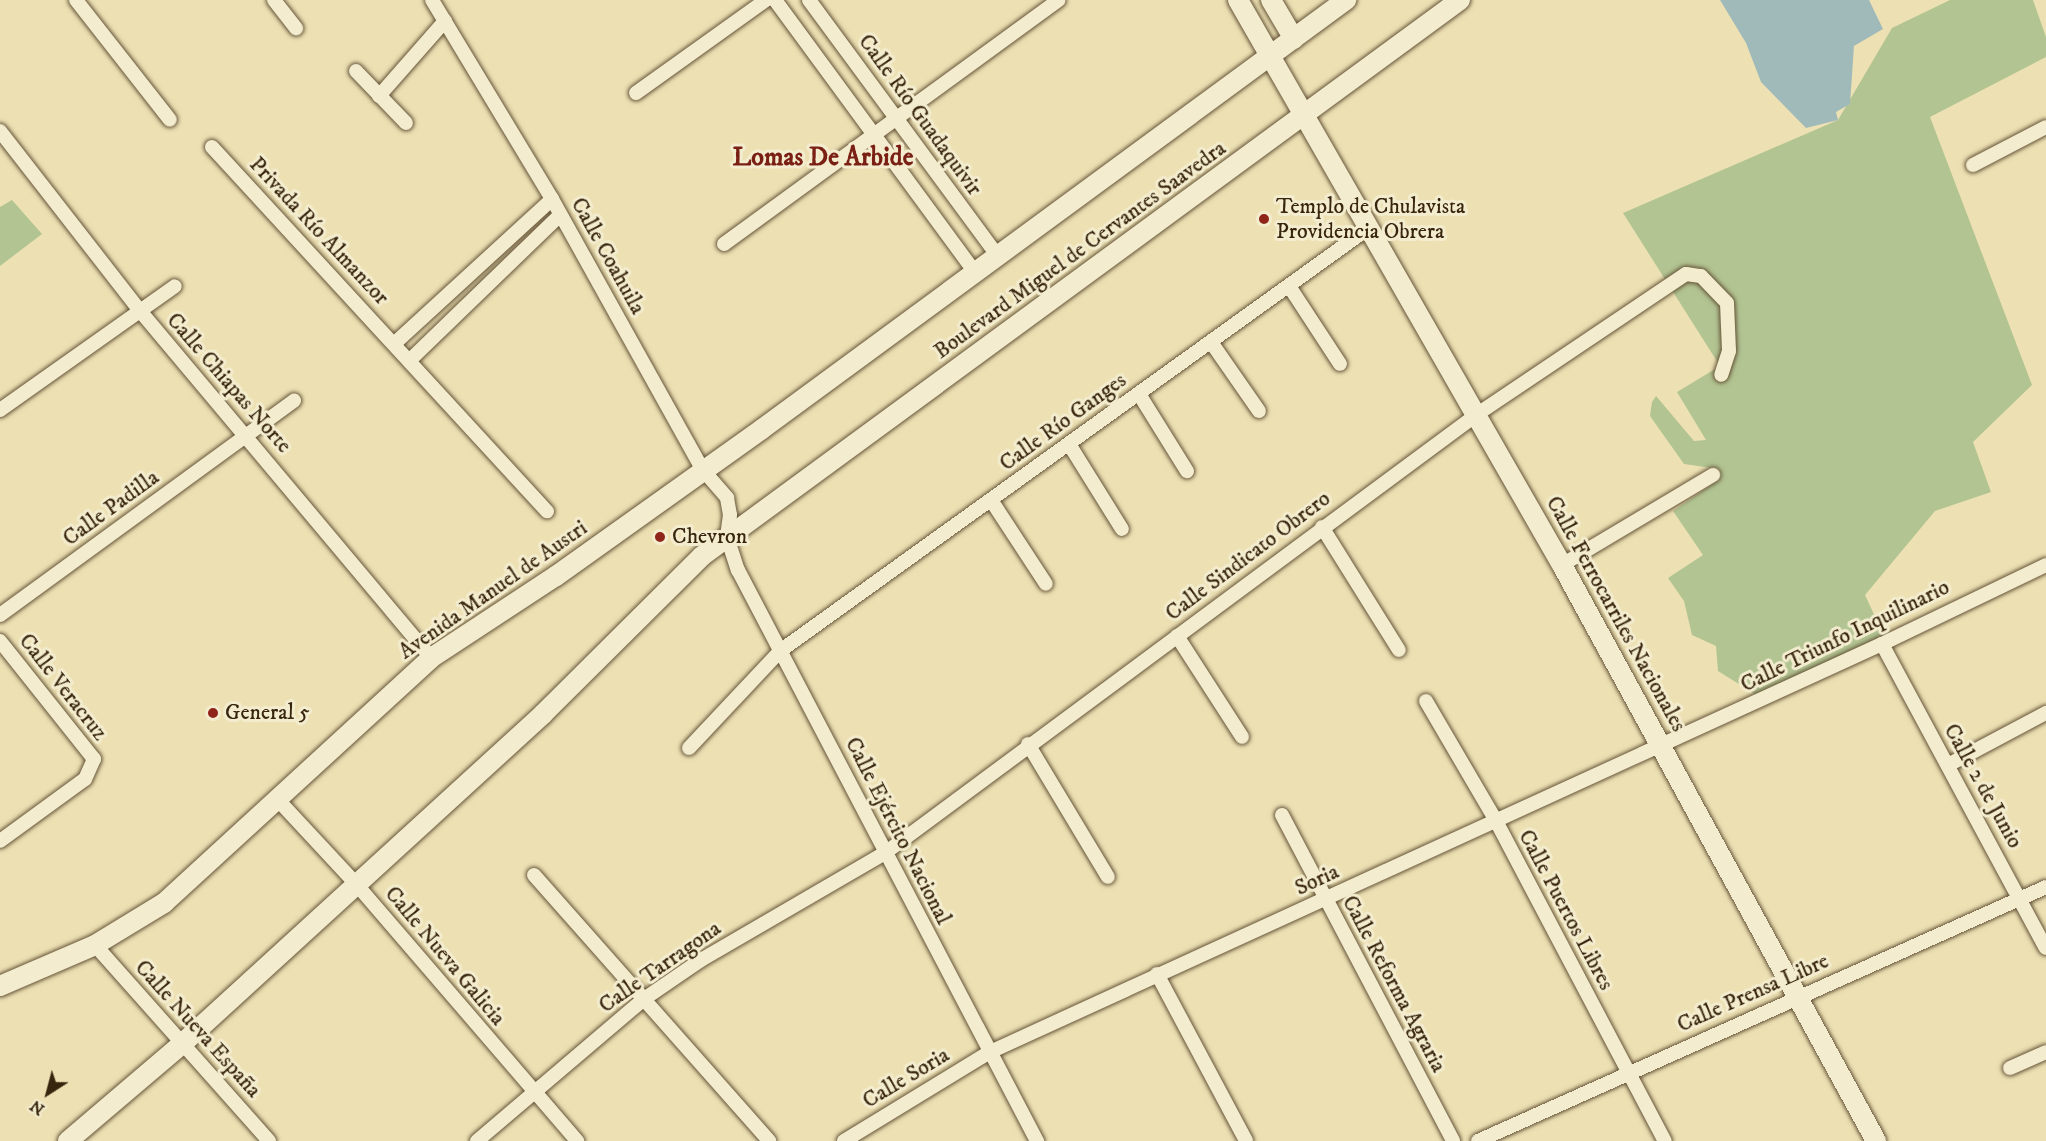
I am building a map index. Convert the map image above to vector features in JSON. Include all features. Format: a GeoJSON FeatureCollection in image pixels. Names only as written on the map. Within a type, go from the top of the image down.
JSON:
{"type":"FeatureCollection","features":[{"type":"Feature","properties":{"kind":"main road","name":"Calle Ferrocarriles Nacionales"},"geometry":{"type":"LineString","coordinates":[[1238,0],[1562,565],[1662,745],[1795,998],[1876,1141]]}},
{"type":"Feature","properties":{"kind":"main road"},"geometry":{"type":"LineString","coordinates":[[1271,0],[1294,39]]}},
{"type":"Feature","properties":{"kind":"main road","name":"Boulevard Miguel de Cervantes Saavedra"},"geometry":{"type":"LineString","coordinates":[[704,470],[1346,0]]}},
{"type":"Feature","properties":{"kind":"main road","name":"Boulevard Miguel de Cervantes Saavedra"},"geometry":{"type":"LineString","coordinates":[[68,1141],[183,1043],[357,885],[609,652],[702,556],[1460,0]]}},
{"type":"Feature","properties":{"kind":"main road","name":"Avenida Manuel de Austri"},"geometry":{"type":"LineString","coordinates":[[0,986],[95,945],[164,903],[279,801],[431,658],[704,470]]}},
{"type":"Feature","properties":{"kind":"street"},"geometry":{"type":"LineString","coordinates":[[76,0],[170,120]]}},
{"type":"Feature","properties":{"kind":"street"},"geometry":{"type":"LineString","coordinates":[[274,0],[296,28]]}},
{"type":"Feature","properties":{"kind":"street","name":"Calle Coahuila"},"geometry":{"type":"LineString","coordinates":[[432,0],[552,199],[704,470],[730,506],[727,537]]}},
{"type":"Feature","properties":{"kind":"street"},"geometry":{"type":"LineString","coordinates":[[636,93],[766,0]]}},
{"type":"Feature","properties":{"kind":"street"},"geometry":{"type":"LineString","coordinates":[[775,0],[974,271]]}},
{"type":"Feature","properties":{"kind":"street","name":"Calle Río Guadaquivir"},"geometry":{"type":"LineString","coordinates":[[809,0],[997,255]]}},
{"type":"Feature","properties":{"kind":"street"},"geometry":{"type":"LineString","coordinates":[[724,244],[1059,0]]}},
{"type":"Feature","properties":{"kind":"street"},"geometry":{"type":"LineString","coordinates":[[379,96],[445,21]]}},
{"type":"Feature","properties":{"kind":"street"},"geometry":{"type":"LineString","coordinates":[[356,71],[406,123]]}},
{"type":"Feature","properties":{"kind":"street"},"geometry":{"type":"LineString","coordinates":[[1973,165],[2046,127]]}},
{"type":"Feature","properties":{"kind":"street","name":"Calle Chiapas Norte"},"geometry":{"type":"LineString","coordinates":[[0,131],[141,312],[247,434],[431,658]]}},
{"type":"Feature","properties":{"kind":"street","name":"Privada Río Almanzor"},"geometry":{"type":"LineString","coordinates":[[212,147],[395,343],[547,511]]}},
{"type":"Feature","properties":{"kind":"street"},"geometry":{"type":"LineString","coordinates":[[395,343],[552,199]]}},
{"type":"Feature","properties":{"kind":"street"},"geometry":{"type":"LineString","coordinates":[[410,360],[561,215]]}},
{"type":"Feature","properties":{"kind":"street","name":"Calle Río Ganges"},"geometry":{"type":"LineString","coordinates":[[689,748],[780,651],[1370,227]]}},
{"type":"Feature","properties":{"kind":"street","name":"Calle Sindicato Obrero"},"geometry":{"type":"LineString","coordinates":[[885,853],[1028,744],[1476,415],[1686,274],[1701,276],[1727,303],[1729,351],[1721,375]]}},
{"type":"Feature","properties":{"kind":"street"},"geometry":{"type":"LineString","coordinates":[[0,410],[175,286]]}},
{"type":"Feature","properties":{"kind":"street"},"geometry":{"type":"LineString","coordinates":[[1289,286],[1340,364]]}},
{"type":"Feature","properties":{"kind":"street"},"geometry":{"type":"LineString","coordinates":[[1211,342],[1259,411]]}},
{"type":"Feature","properties":{"kind":"street"},"geometry":{"type":"LineString","coordinates":[[1139,394],[1187,471]]}},
{"type":"Feature","properties":{"kind":"street","name":"Calle Padilla"},"geometry":{"type":"LineString","coordinates":[[0,615],[294,401]]}},
{"type":"Feature","properties":{"kind":"street"},"geometry":{"type":"LineString","coordinates":[[1069,444],[1122,530]]}},
{"type":"Feature","properties":{"kind":"street"},"geometry":{"type":"LineString","coordinates":[[1562,565],[1713,475]]}},
{"type":"Feature","properties":{"kind":"street"},"geometry":{"type":"LineString","coordinates":[[991,500],[1046,584]]}},
{"type":"Feature","properties":{"kind":"street"},"geometry":{"type":"LineString","coordinates":[[1322,527],[1399,650]]}},
{"type":"Feature","properties":{"kind":"street","name":"Calle Ejército Nacional"},"geometry":{"type":"LineString","coordinates":[[727,537],[738,570],[1037,1141]]}},
{"type":"Feature","properties":{"kind":"street","name":"Calle Triunfo Inquilinario"},"geometry":{"type":"LineString","coordinates":[[1662,745],[1882,644],[2046,565]]}},
{"type":"Feature","properties":{"kind":"street"},"geometry":{"type":"LineString","coordinates":[[1176,636],[1242,737]]}},
{"type":"Feature","properties":{"kind":"street","name":"Calle Veracruz"},"geometry":{"type":"LineString","coordinates":[[0,641],[94,759],[85,779],[0,841]]}},
{"type":"Feature","properties":{"kind":"street","name":"Calle 2 de Junio"},"geometry":{"type":"LineString","coordinates":[[1882,644],[2046,948]]}},
{"type":"Feature","properties":{"kind":"street","name":"Calle Puertos Libres"},"geometry":{"type":"LineString","coordinates":[[1426,701],[1495,819],[1665,1141]]}},
{"type":"Feature","properties":{"kind":"street"},"geometry":{"type":"LineString","coordinates":[[1948,765],[2046,713]]}},
{"type":"Feature","properties":{"kind":"street"},"geometry":{"type":"LineString","coordinates":[[1028,744],[1108,878]]}},
{"type":"Feature","properties":{"kind":"street","name":"Soria"},"geometry":{"type":"LineString","coordinates":[[990,1052],[1326,899],[1495,819],[1662,745]]}},
{"type":"Feature","properties":{"kind":"street","name":"Calle Nueva Galicia"},"geometry":{"type":"LineString","coordinates":[[279,801],[357,885],[577,1141]]}},
{"type":"Feature","properties":{"kind":"street","name":"Calle Reforma Agraria"},"geometry":{"type":"LineString","coordinates":[[1282,815],[1453,1141]]}},
{"type":"Feature","properties":{"kind":"street","name":"Calle Tarragona"},"geometry":{"type":"LineString","coordinates":[[477,1141],[532,1091],[644,999],[701,960],[885,853]]}},
{"type":"Feature","properties":{"kind":"street"},"geometry":{"type":"LineString","coordinates":[[534,875],[769,1141]]}},
{"type":"Feature","properties":{"kind":"street","name":"Calle Prensa Libre"},"geometry":{"type":"LineString","coordinates":[[1478,1141],[1627,1071],[2046,886]]}},
{"type":"Feature","properties":{"kind":"street","name":"Calle Nueva España"},"geometry":{"type":"LineString","coordinates":[[95,945],[269,1141]]}},
{"type":"Feature","properties":{"kind":"street"},"geometry":{"type":"LineString","coordinates":[[1157,974],[1246,1141]]}},
{"type":"Feature","properties":{"kind":"street","name":"Calle Soria"},"geometry":{"type":"LineString","coordinates":[[844,1141],[990,1052]]}},
{"type":"Feature","properties":{"kind":"street"},"geometry":{"type":"LineString","coordinates":[[2010,1068],[2046,1052]]}},
{"type":"Feature","properties":{"kind":"green space"},"geometry":{"type":"Polygon","coordinates":[[[1950,0],[2033,0],[2046,37],[2046,57],[1930,117],[2032,385],[1973,442],[1991,492],[1935,511],[1865,595],[1884,636],[1758,696],[1718,671],[1716,646],[1692,635],[1684,601],[1668,578],[1703,555],[1673,511],[1714,483],[1712,468],[1684,464],[1650,416],[1652,402],[1656,396],[1694,441],[1706,440],[1677,392],[1720,366],[1623,213],[1838,120],[1892,28],[1950,0]]]}},
{"type":"Feature","properties":{"kind":"green space"},"geometry":{"type":"Polygon","coordinates":[[[12,200],[42,234],[0,266],[0,207],[12,200]]]}},
{"type":"Feature","properties":{"kind":"water"},"geometry":{"type":"Polygon","coordinates":[[[1720,0],[1869,0],[1883,29],[1854,46],[1850,104],[1836,112],[1838,120],[1806,128],[1761,82],[1746,43],[1720,0]]]}},
{"type":"Feature","properties":{"kind":"place","name":"Templo de Chulavista Providencia Obrera"},"geometry":{"type":"Point","coordinates":[1264,219]}},
{"type":"Feature","properties":{"kind":"place","name":"Chevron"},"geometry":{"type":"Point","coordinates":[660,537]}},
{"type":"Feature","properties":{"kind":"place","name":"General 5"},"geometry":{"type":"Point","coordinates":[213,713]}},
{"type":"Feature","properties":{"kind":"district","name":"Lomas De Arbide"},"geometry":{"type":"Point","coordinates":[823,158]}}]}
